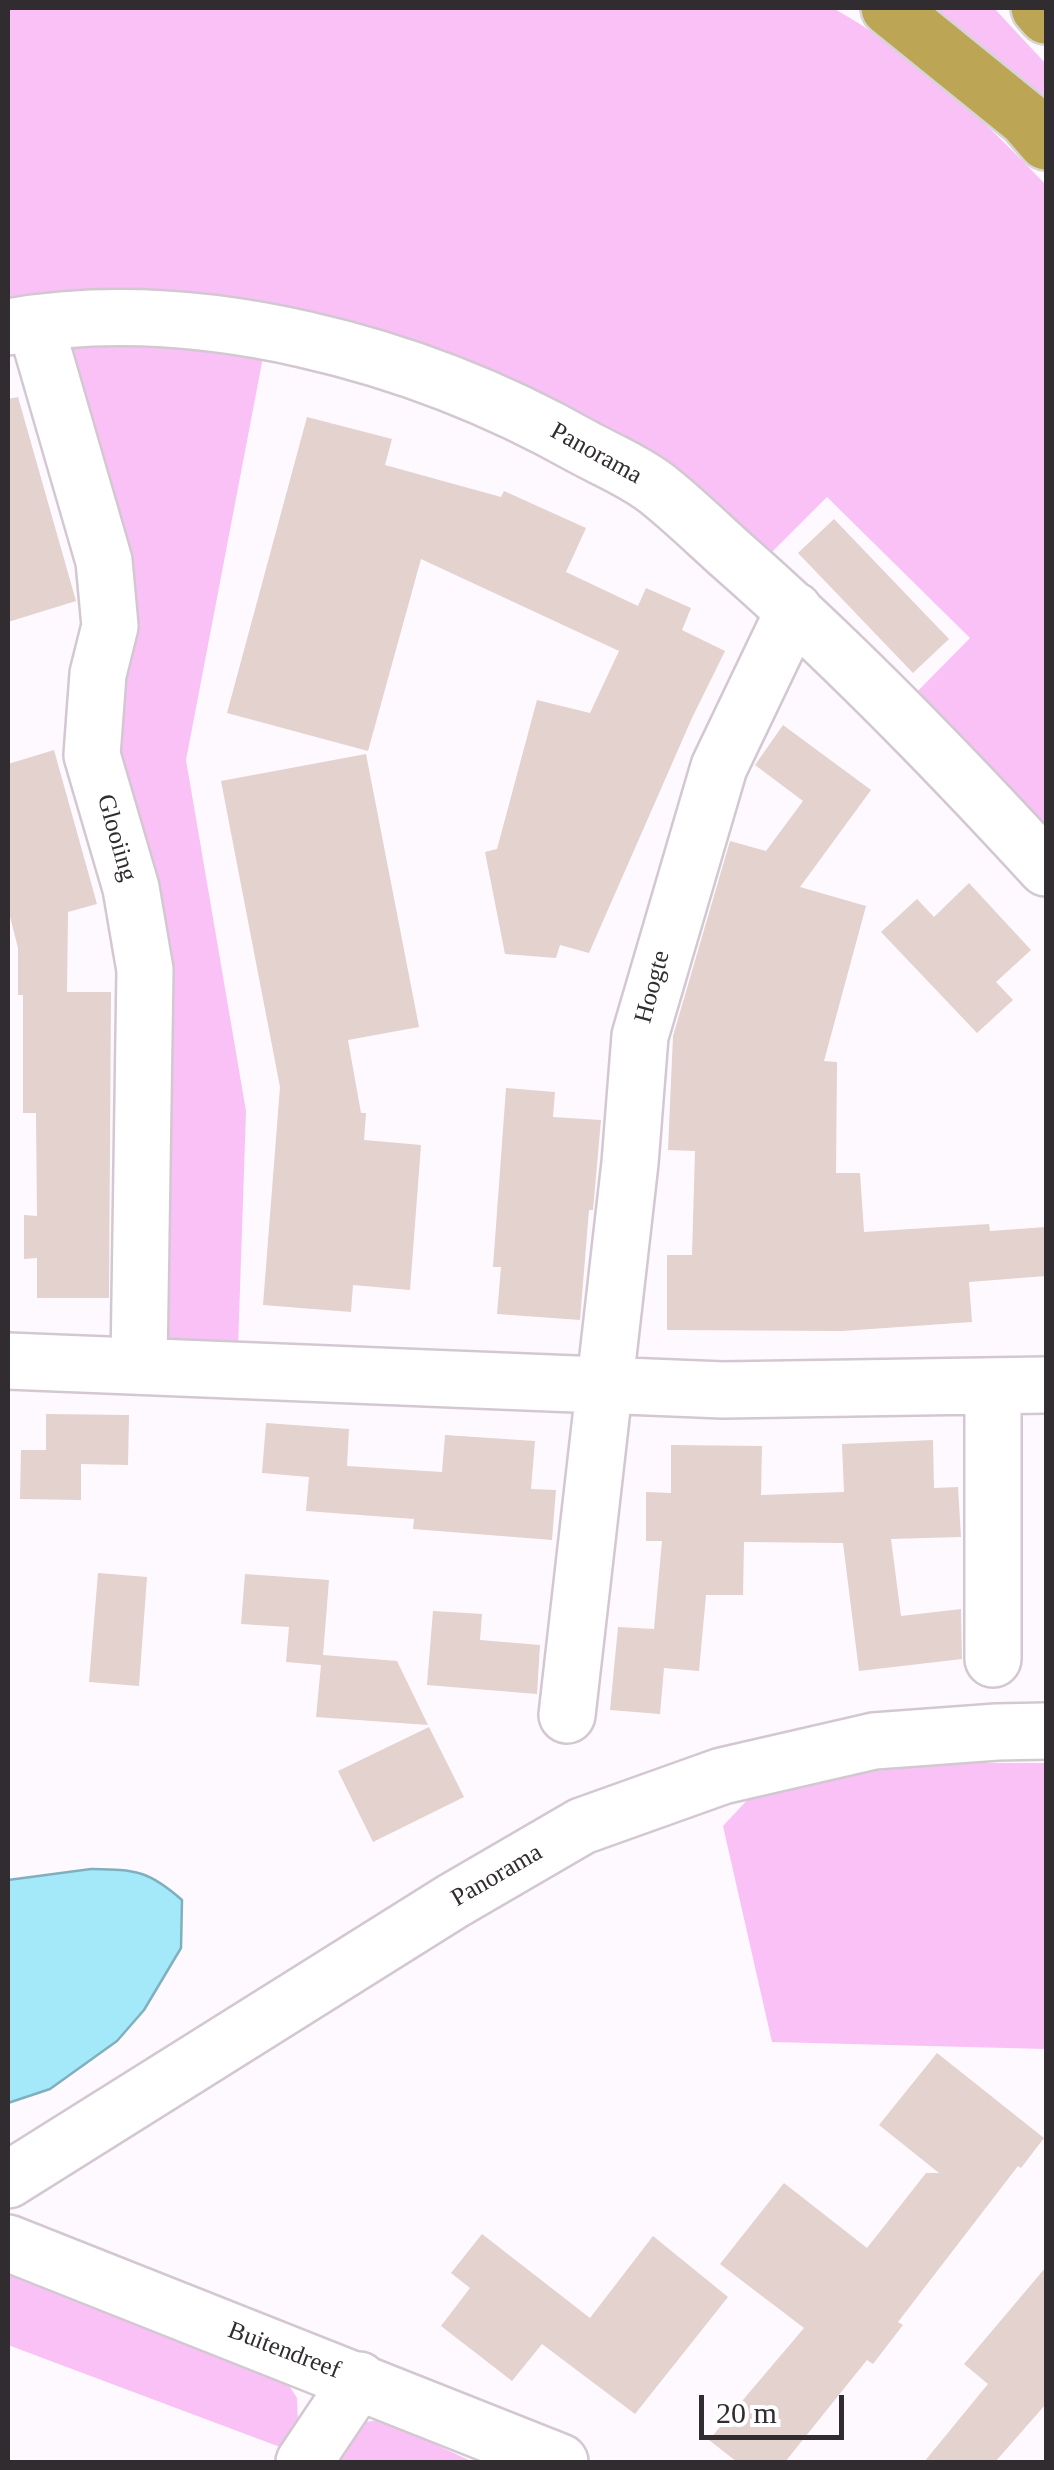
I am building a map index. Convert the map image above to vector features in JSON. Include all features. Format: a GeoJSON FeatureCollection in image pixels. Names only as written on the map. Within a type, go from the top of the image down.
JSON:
{"type":"FeatureCollection","features":[{"type":"Feature","properties":{"kind":"highway"},"geometry":{"type":"LineString","coordinates":[[889,8],[1026,119],[1046,142]]}},
{"type":"Feature","properties":{"kind":"highway"},"geometry":{"type":"LineString","coordinates":[[1040,8],[1046,16]]}},
{"type":"Feature","properties":{"kind":"street","name":"Panorama"},"geometry":{"type":"LineString","coordinates":[[21,325],[162,318],[286,336],[393,362],[521,412],[654,486],[794,610],[944,756],[1046,868]]}},
{"type":"Feature","properties":{"kind":"street","name":"Glooiing"},"geometry":{"type":"LineString","coordinates":[[21,325],[104,561],[110,626],[98,674],[92,755],[131,888],[145,970],[138,1364]]}},
{"type":"Feature","properties":{"kind":"street","name":"Hoogte"},"geometry":{"type":"LineString","coordinates":[[603,1388],[630,1163],[640,1036],[647,1005],[718,767],[794,610]]}},
{"type":"Feature","properties":{"kind":"street"},"geometry":{"type":"LineString","coordinates":[[8,1361],[603,1388],[1046,1385]]}},
{"type":"Feature","properties":{"kind":"street"},"geometry":{"type":"LineString","coordinates":[[568,1715],[603,1388]]}},
{"type":"Feature","properties":{"kind":"street"},"geometry":{"type":"LineString","coordinates":[[993,1388],[993,1659]]}},
{"type":"Feature","properties":{"kind":"street","name":"Panorama"},"geometry":{"type":"LineString","coordinates":[[8,2180],[453,1901],[582,1826],[722,1776],[874,1741],[1046,1732]]}},
{"type":"Feature","properties":{"kind":"street","name":"Buitendreef"},"geometry":{"type":"LineString","coordinates":[[8,2244],[560,2462]]}},
{"type":"Feature","properties":{"kind":"street"},"geometry":{"type":"LineString","coordinates":[[304,2462],[359,2380]]}},
{"type":"Feature","properties":{"kind":"shaded area"},"geometry":{"type":"Polygon","coordinates":[[[8,8],[833,8],[919,66],[1046,185],[1046,841],[911,698],[970,638],[827,497],[769,555],[485,379],[8,311],[8,8]]]}},
{"type":"Feature","properties":{"kind":"shaded area"},"geometry":{"type":"Polygon","coordinates":[[[928,8],[994,8],[1046,64],[1046,101],[928,8]]]}},
{"type":"Feature","properties":{"kind":"shaded area"},"geometry":{"type":"Polygon","coordinates":[[[63,341],[264,352],[186,760],[246,1111],[238,1348],[154,1345],[107,749],[63,341]]]}},
{"type":"Feature","properties":{"kind":"shaded area"},"geometry":{"type":"Polygon","coordinates":[[[962,1763],[1046,1763],[1046,2049],[772,2042],[723,1826],[765,1781],[962,1763]]]}},
{"type":"Feature","properties":{"kind":"shaded area"},"geometry":{"type":"Polygon","coordinates":[[[8,2272],[281,2373],[297,2398],[298,2423],[280,2447],[8,2345],[8,2272]]]}},
{"type":"Feature","properties":{"kind":"shaded area"},"geometry":{"type":"Polygon","coordinates":[[[381,2419],[473,2462],[335,2461],[362,2423],[381,2419]]]}},
{"type":"Feature","properties":{"kind":"water"},"geometry":{"type":"Polygon","coordinates":[[[91,1869],[150,1877],[182,1900],[181,1948],[144,2010],[117,2041],[50,2089],[8,2103],[8,1880],[91,1869]]]}},
{"type":"Feature","properties":{"kind":"building"},"geometry":{"type":"Polygon","coordinates":[[[18,397],[76,601],[8,622],[8,399],[18,397]]]}},
{"type":"Feature","properties":{"kind":"building"},"geometry":{"type":"Polygon","coordinates":[[[307,417],[392,439],[385,465],[501,497],[504,491],[586,528],[566,572],[638,606],[646,588],[691,608],[682,630],[725,651],[589,953],[560,945],[556,958],[505,954],[485,852],[497,849],[537,700],[590,713],[619,651],[421,559],[368,751],[227,713],[307,417]]]}},
{"type":"Feature","properties":{"kind":"building"},"geometry":{"type":"Polygon","coordinates":[[[834,519],[949,639],[913,673],[798,553],[834,519]]]}},
{"type":"Feature","properties":{"kind":"building"},"geometry":{"type":"Polygon","coordinates":[[[783,725],[871,790],[800,887],[866,906],[824,1061],[837,1062],[836,1173],[860,1173],[864,1232],[989,1224],[990,1231],[1046,1227],[1046,1276],[969,1282],[972,1322],[842,1331],[667,1330],[667,1255],[692,1255],[695,1151],[668,1150],[673,1036],[730,841],[766,851],[803,801],[755,765],[783,725]]]}},
{"type":"Feature","properties":{"kind":"building"},"geometry":{"type":"Polygon","coordinates":[[[54,750],[97,904],[68,912],[67,992],[111,992],[109,1298],[37,1298],[37,1258],[24,1259],[24,1215],[37,1216],[36,1113],[23,1113],[23,995],[18,995],[18,948],[8,909],[8,764],[54,750]]]}},
{"type":"Feature","properties":{"kind":"building"},"geometry":{"type":"Polygon","coordinates":[[[366,754],[419,1027],[348,1040],[361,1113],[366,1113],[364,1140],[421,1145],[410,1290],[353,1285],[351,1312],[263,1305],[280,1087],[221,781],[366,754]]]}},
{"type":"Feature","properties":{"kind":"building"},"geometry":{"type":"Polygon","coordinates":[[[969,883],[1031,950],[996,982],[1013,1000],[977,1033],[881,932],[917,899],[934,917],[969,883]]]}},
{"type":"Feature","properties":{"kind":"building"},"geometry":{"type":"Polygon","coordinates":[[[506,1088],[555,1092],[553,1117],[601,1120],[580,1320],[497,1314],[501,1267],[493,1267],[506,1088]]]}},
{"type":"Feature","properties":{"kind":"building"},"geometry":{"type":"Polygon","coordinates":[[[46,1414],[129,1415],[128,1465],[81,1464],[81,1500],[20,1499],[21,1450],[46,1450],[46,1414]]]}},
{"type":"Feature","properties":{"kind":"building"},"geometry":{"type":"Polygon","coordinates":[[[266,1423],[349,1429],[347,1466],[442,1472],[445,1435],[535,1441],[531,1489],[556,1490],[552,1540],[413,1529],[414,1519],[306,1511],[309,1477],[262,1473],[266,1423]]]}},
{"type":"Feature","properties":{"kind":"building"},"geometry":{"type":"Polygon","coordinates":[[[933,1440],[934,1488],[958,1487],[961,1537],[891,1539],[901,1616],[961,1609],[962,1659],[859,1671],[843,1543],[744,1542],[743,1595],[706,1595],[699,1671],[664,1668],[660,1714],[610,1710],[618,1627],[654,1629],[662,1541],[646,1541],[646,1492],[671,1493],[671,1445],[762,1446],[761,1495],[844,1492],[842,1444],[933,1440]]]}},
{"type":"Feature","properties":{"kind":"building"},"geometry":{"type":"Polygon","coordinates":[[[98,1573],[147,1577],[139,1686],[89,1682],[98,1573]]]}},
{"type":"Feature","properties":{"kind":"building"},"geometry":{"type":"Polygon","coordinates":[[[245,1574],[329,1580],[323,1655],[397,1661],[428,1725],[316,1717],[321,1665],[286,1662],[289,1627],[241,1624],[245,1574]]]}},
{"type":"Feature","properties":{"kind":"building"},"geometry":{"type":"Polygon","coordinates":[[[433,1611],[482,1614],[480,1640],[540,1645],[537,1694],[427,1685],[433,1611]]]}},
{"type":"Feature","properties":{"kind":"building"},"geometry":{"type":"Polygon","coordinates":[[[429,1727],[464,1797],[373,1842],[338,1771],[429,1727]]]}},
{"type":"Feature","properties":{"kind":"building"},"geometry":{"type":"Polygon","coordinates":[[[937,2053],[1044,2138],[898,2322],[903,2325],[873,2364],[867,2360],[785,2462],[737,2462],[709,2440],[804,2328],[720,2264],[784,2183],[867,2248],[926,2173],[939,2173],[879,2125],[937,2053]]]}},
{"type":"Feature","properties":{"kind":"building"},"geometry":{"type":"Polygon","coordinates":[[[482,2234],[590,2318],[653,2236],[728,2297],[635,2414],[542,2344],[512,2381],[441,2326],[470,2288],[451,2273],[482,2234]]]}},
{"type":"Feature","properties":{"kind":"building"},"geometry":{"type":"Polygon","coordinates":[[[1046,2267],[1046,2404],[995,2462],[924,2462],[988,2384],[964,2364],[1046,2267]]]}}]}
